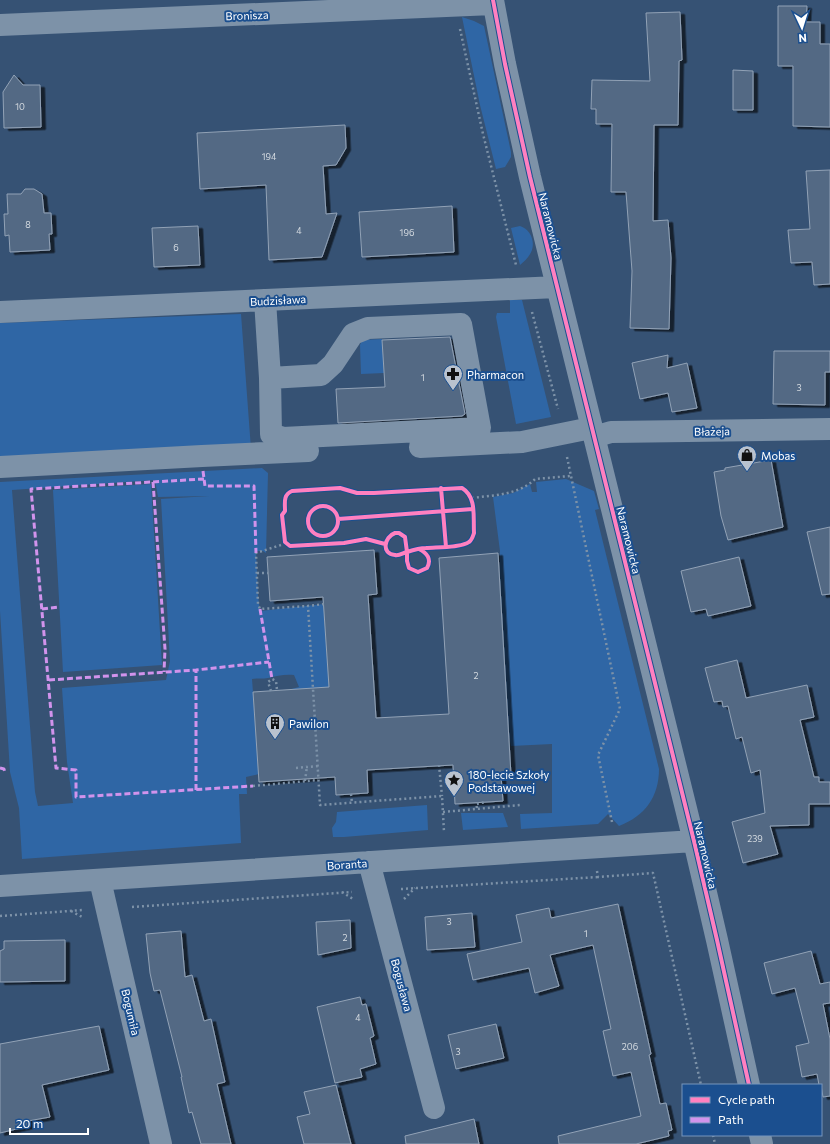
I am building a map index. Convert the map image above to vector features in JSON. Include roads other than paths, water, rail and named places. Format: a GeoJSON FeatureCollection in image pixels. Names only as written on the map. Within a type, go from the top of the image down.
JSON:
{"type":"FeatureCollection","features":[{"type":"Feature","properties":{"kind":"street","name":"Bronisza"},"geometry":{"type":"LineString","coordinates":[[0,25],[455,6],[493,2]]}},
{"type":"Feature","properties":{"kind":"street","name":"Naramowicka"},"geometry":{"type":"LineString","coordinates":[[493,2],[518,124],[694,841],[749,1084]]}},
{"type":"Feature","properties":{"kind":"street","name":"Budzisława"},"geometry":{"type":"LineString","coordinates":[[0,312],[523,287],[557,287]]}},
{"type":"Feature","properties":{"kind":"street"},"geometry":{"type":"LineString","coordinates":[[265,300],[270,378],[271,434],[283,438],[480,428],[461,324],[368,328],[354,334],[333,364],[321,375],[270,378]]}},
{"type":"Feature","properties":{"kind":"street","name":"Błażeja"},"geometry":{"type":"LineString","coordinates":[[0,467],[200,456],[522,442],[562,435],[593,432],[830,430]]}},
{"type":"Feature","properties":{"kind":"street","name":"Boranta"},"geometry":{"type":"LineString","coordinates":[[0,886],[694,841]]}},
{"type":"Feature","properties":{"kind":"street","name":"Bogusława"},"geometry":{"type":"LineString","coordinates":[[369,862],[434,1108]]}},
{"type":"Feature","properties":{"kind":"street","name":"Bogumiła"},"geometry":{"type":"LineString","coordinates":[[100,880],[161,1144]]}},
{"type":"Feature","properties":{"kind":"place","name":"Pharmacon"},"geometry":{"type":"Point","coordinates":[453,391]}},
{"type":"Feature","properties":{"kind":"place","name":"Mobas"},"geometry":{"type":"Point","coordinates":[747,472]}},
{"type":"Feature","properties":{"kind":"place","name":"Pawilon"},"geometry":{"type":"Point","coordinates":[275,740]}},
{"type":"Feature","properties":{"kind":"place","name":"180-lecie Szkoły Podstawowej"},"geometry":{"type":"Point","coordinates":[454,797]}}]}
